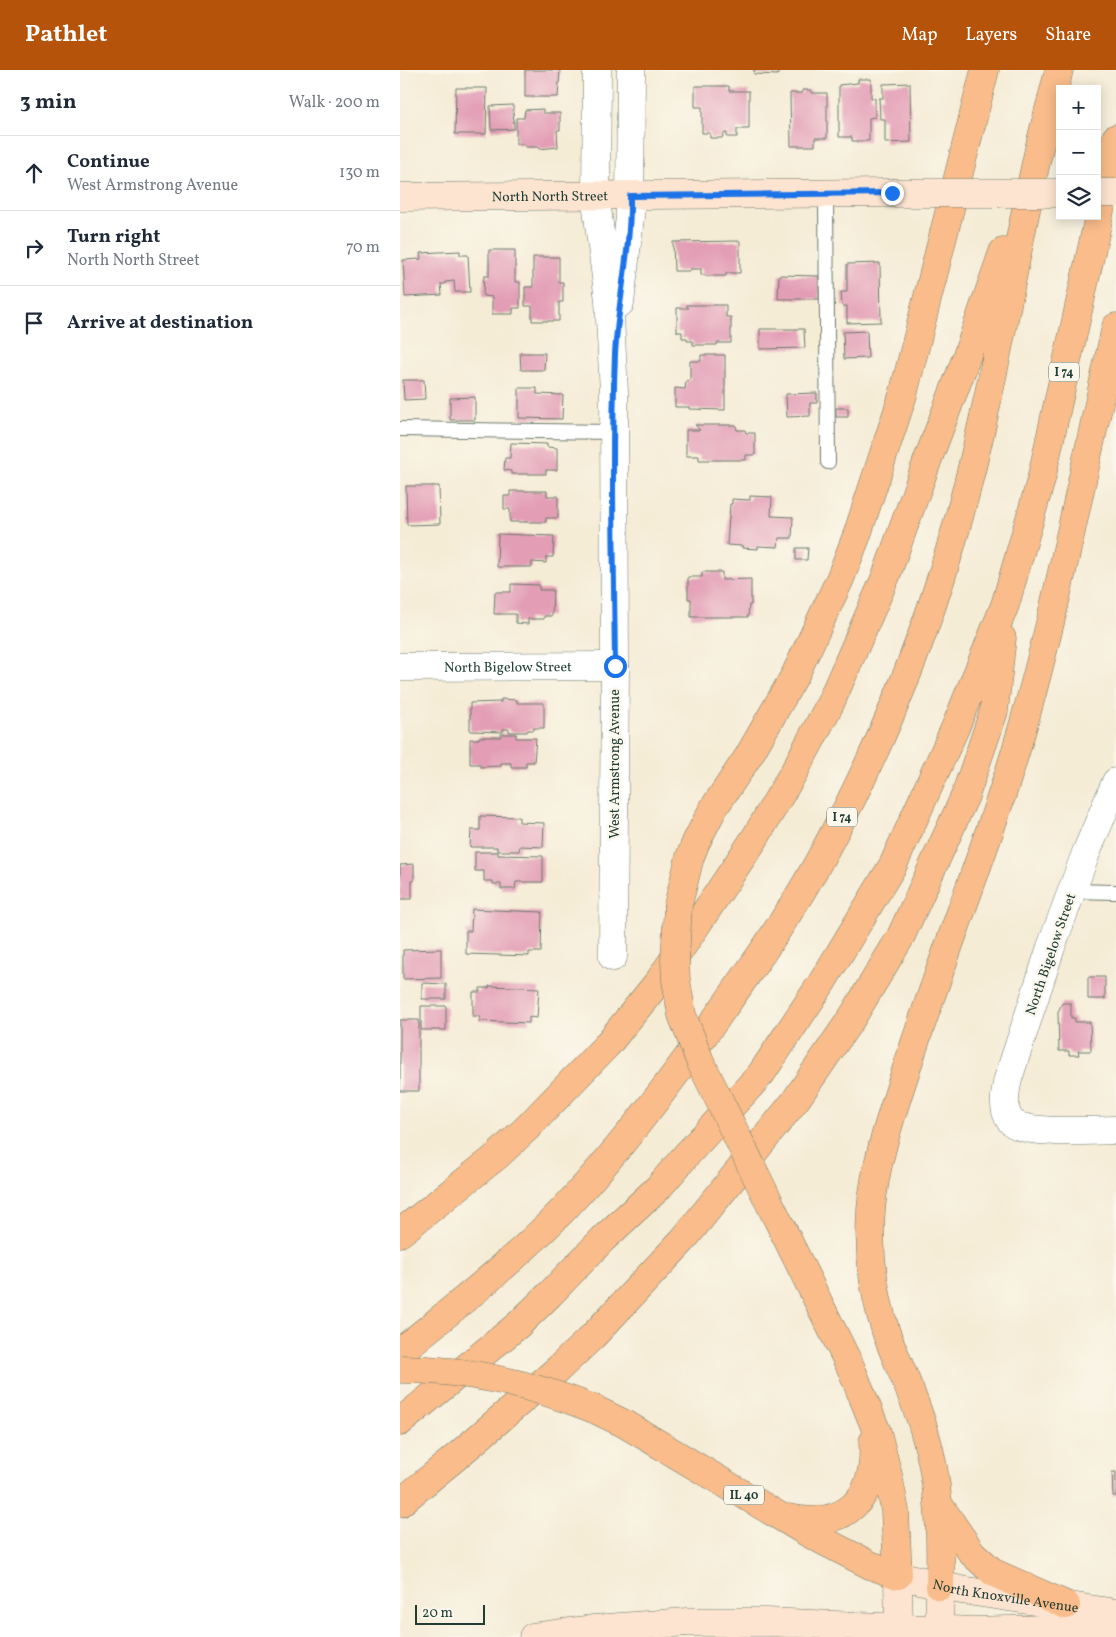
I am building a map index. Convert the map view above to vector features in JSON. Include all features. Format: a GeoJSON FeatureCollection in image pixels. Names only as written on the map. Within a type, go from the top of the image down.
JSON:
{"type":"FeatureCollection","features":[{"type":"Feature","properties":{"kind":"highway"},"geometry":{"type":"LineString","coordinates":[[898,1575],[895,1512],[883,1452],[870,1413],[830,1323],[704,1069],[682,1015],[676,980],[675,960],[678,905],[690,856],[696,842],[795,675],[840,579],[857,535],[903,394],[985,70]]}},
{"type":"Feature","properties":{"kind":"highway","name":"I 74"},"geometry":{"type":"LineString","coordinates":[[400,1352],[515,1257],[563,1210],[637,1124],[666,1089],[777,931],[825,851],[874,753],[892,712],[921,636],[950,549],[977,449],[1039,149],[1059,70]]}},
{"type":"Feature","properties":{"kind":"highway","name":"I 74"},"geometry":{"type":"LineString","coordinates":[[400,1422],[518,1326],[603,1239],[658,1188],[761,1074],[821,984],[893,864],[954,728],[1005,605],[1041,480],[1116,138]]}},
{"type":"Feature","properties":{"kind":"highway"},"geometry":{"type":"LineString","coordinates":[[400,1233],[496,1156],[607,1045],[659,981],[755,838],[795,770],[830,704],[886,576],[964,364],[1039,149]]}},
{"type":"Feature","properties":{"kind":"highway"},"geometry":{"type":"LineString","coordinates":[[940,1586],[941,1526],[925,1432],[887,1334],[874,1288],[870,1230],[875,1181],[899,1093],[946,952],[1006,783],[1031,699],[1116,327]]}},
{"type":"Feature","properties":{"kind":"highway"},"geometry":{"type":"LineString","coordinates":[[400,1503],[558,1369],[593,1336],[652,1274],[683,1240],[788,1109],[853,1016],[900,938],[965,796],[994,711],[1005,605]]}},
{"type":"Feature","properties":{"kind":"highway","name":"IL 40"},"geometry":{"type":"LineString","coordinates":[[400,1369],[455,1371],[483,1376],[552,1394],[594,1409],[625,1424],[808,1533],[870,1565],[898,1575]]}},
{"type":"Feature","properties":{"kind":"highway"},"geometry":{"type":"LineString","coordinates":[[782,1516],[804,1521],[827,1519],[847,1511],[859,1502],[868,1486],[874,1455],[870,1413]]}},
{"type":"Feature","properties":{"kind":"highway"},"geometry":{"type":"LineString","coordinates":[[938,1504],[972,1553],[994,1573],[1066,1605]]}},
{"type":"Feature","properties":{"kind":"main road","name":"North North Street"},"geometry":{"type":"LineString","coordinates":[[400,197],[1056,193]]}},
{"type":"Feature","properties":{"kind":"main road"},"geometry":{"type":"LineString","coordinates":[[1101,193],[1116,193]]}},
{"type":"Feature","properties":{"kind":"main road"},"geometry":{"type":"LineString","coordinates":[[898,1575],[899,1633]]}},
{"type":"Feature","properties":{"kind":"main road","name":"North Knoxville Avenue"},"geometry":{"type":"LineString","coordinates":[[898,1575],[940,1586],[1116,1613]]}},
{"type":"Feature","properties":{"kind":"main road"},"geometry":{"type":"LineString","coordinates":[[939,1633],[940,1586]]}},
{"type":"Feature","properties":{"kind":"main road","name":"North Knoxville Avenue"},"geometry":{"type":"LineString","coordinates":[[532,1637],[594,1629],[687,1622],[766,1622],[899,1633],[1103,1627]]}},
{"type":"Feature","properties":{"kind":"main road"},"geometry":{"type":"LineString","coordinates":[[766,1622],[806,1637]]}},
{"type":"Feature","properties":{"kind":"main road"},"geometry":{"type":"LineString","coordinates":[[1046,1637],[1103,1627]]}},
{"type":"Feature","properties":{"kind":"street","name":"West Armstrong Avenue"},"geometry":{"type":"LineString","coordinates":[[597,70],[596,196],[610,317],[614,392]]}},
{"type":"Feature","properties":{"kind":"street","name":"West Armstrong Avenue"},"geometry":{"type":"LineString","coordinates":[[613,956],[614,392],[616,336],[629,226],[631,70]]}},
{"type":"Feature","properties":{"kind":"street","name":"North Bigelow Street"},"geometry":{"type":"LineString","coordinates":[[400,667],[615,666]]}},
{"type":"Feature","properties":{"kind":"street","name":"North Bigelow Street"},"geometry":{"type":"LineString","coordinates":[[1116,782],[1050,946],[1005,1091],[1006,1111],[1011,1121],[1017,1127],[1042,1130],[1116,1130]]}},
{"type":"Feature","properties":{"kind":"lane"},"geometry":{"type":"LineString","coordinates":[[826,194],[828,462]]}},
{"type":"Feature","properties":{"kind":"lane"},"geometry":{"type":"LineString","coordinates":[[400,429],[614,432]]}},
{"type":"Feature","properties":{"kind":"lane"},"geometry":{"type":"LineString","coordinates":[[1071,892],[1116,892]]}},
{"type":"Feature","properties":{"kind":"building"},"geometry":{"type":"Polygon","coordinates":[[[525,70],[560,70],[558,97],[525,97],[525,70]]]}},
{"type":"Feature","properties":{"kind":"building"},"geometry":{"type":"Polygon","coordinates":[[[754,70],[778,70],[778,75],[754,74],[754,70]]]}},
{"type":"Feature","properties":{"kind":"building"},"geometry":{"type":"Polygon","coordinates":[[[858,79],[871,79],[871,98],[875,98],[875,117],[869,118],[869,141],[852,141],[852,137],[839,137],[839,85],[858,83],[858,79]]]}},
{"type":"Feature","properties":{"kind":"building"},"geometry":{"type":"Polygon","coordinates":[[[910,83],[911,142],[885,143],[885,119],[880,119],[879,98],[883,98],[883,84],[910,83]]]}},
{"type":"Feature","properties":{"kind":"building"},"geometry":{"type":"Polygon","coordinates":[[[695,86],[729,86],[729,91],[749,91],[749,129],[737,129],[737,137],[727,137],[727,133],[725,133],[722,138],[710,138],[710,133],[702,133],[702,107],[695,107],[695,86]]]}},
{"type":"Feature","properties":{"kind":"building"},"geometry":{"type":"Polygon","coordinates":[[[456,88],[487,88],[486,134],[455,134],[456,88]]]}},
{"type":"Feature","properties":{"kind":"building"},"geometry":{"type":"Polygon","coordinates":[[[802,90],[811,90],[811,93],[827,93],[827,138],[815,138],[815,146],[791,146],[790,93],[802,93],[802,90]]]}},
{"type":"Feature","properties":{"kind":"building"},"geometry":{"type":"Polygon","coordinates":[[[513,105],[514,129],[491,130],[490,106],[513,105]]]}},
{"type":"Feature","properties":{"kind":"building"},"geometry":{"type":"Polygon","coordinates":[[[543,109],[543,113],[560,113],[560,130],[557,130],[558,147],[539,149],[539,147],[525,147],[525,144],[516,144],[516,118],[524,118],[525,110],[543,109]]]}},
{"type":"Feature","properties":{"kind":"building"},"geometry":{"type":"Polygon","coordinates":[[[740,241],[740,273],[726,273],[726,276],[705,276],[701,275],[701,269],[674,271],[673,242],[740,241]]]}},
{"type":"Feature","properties":{"kind":"building"},"geometry":{"type":"Polygon","coordinates":[[[489,250],[515,250],[515,282],[520,282],[520,308],[513,308],[513,314],[492,314],[492,297],[483,296],[484,276],[489,276],[489,250]]]}},
{"type":"Feature","properties":{"kind":"building"},"geometry":{"type":"Polygon","coordinates":[[[460,251],[460,255],[468,255],[470,292],[455,292],[454,281],[441,284],[442,295],[405,297],[403,260],[421,259],[420,253],[460,251]]]}},
{"type":"Feature","properties":{"kind":"building"},"geometry":{"type":"Polygon","coordinates":[[[533,257],[559,257],[559,282],[563,282],[563,302],[559,302],[559,321],[532,321],[532,306],[525,306],[525,287],[533,287],[533,257]]]}},
{"type":"Feature","properties":{"kind":"building"},"geometry":{"type":"Polygon","coordinates":[[[880,263],[881,322],[847,323],[847,306],[842,306],[841,292],[847,292],[847,264],[880,263]]]}},
{"type":"Feature","properties":{"kind":"building"},"geometry":{"type":"Polygon","coordinates":[[[779,275],[819,276],[819,299],[778,299],[779,275]]]}},
{"type":"Feature","properties":{"kind":"building"},"geometry":{"type":"Polygon","coordinates":[[[686,305],[726,305],[726,317],[731,317],[731,343],[693,345],[693,341],[687,341],[687,338],[682,338],[682,332],[677,332],[677,308],[689,308],[686,305]]]}},
{"type":"Feature","properties":{"kind":"building"},"geometry":{"type":"Polygon","coordinates":[[[760,329],[804,329],[805,348],[760,349],[760,329]]]}},
{"type":"Feature","properties":{"kind":"building"},"geometry":{"type":"Polygon","coordinates":[[[867,331],[868,358],[844,359],[843,332],[867,331]]]}},
{"type":"Feature","properties":{"kind":"building"},"geometry":{"type":"Polygon","coordinates":[[[520,353],[545,353],[544,370],[521,370],[520,353]]]}},
{"type":"Feature","properties":{"kind":"building"},"geometry":{"type":"Polygon","coordinates":[[[701,355],[725,355],[725,410],[675,407],[675,388],[685,389],[686,381],[690,380],[690,361],[701,361],[701,355]]]}},
{"type":"Feature","properties":{"kind":"building"},"geometry":{"type":"Polygon","coordinates":[[[403,380],[424,380],[425,399],[404,400],[403,380]]]}},
{"type":"Feature","properties":{"kind":"building"},"geometry":{"type":"Polygon","coordinates":[[[519,388],[537,388],[537,394],[563,395],[562,419],[519,418],[519,388]]]}},
{"type":"Feature","properties":{"kind":"building"},"geometry":{"type":"Polygon","coordinates":[[[817,393],[817,403],[810,403],[810,416],[787,417],[786,394],[817,393]]]}},
{"type":"Feature","properties":{"kind":"building"},"geometry":{"type":"Polygon","coordinates":[[[475,397],[475,420],[450,420],[450,398],[475,397]]]}},
{"type":"Feature","properties":{"kind":"building"},"geometry":{"type":"Polygon","coordinates":[[[836,408],[848,408],[848,417],[836,417],[836,408]]]}},
{"type":"Feature","properties":{"kind":"building"},"geometry":{"type":"Polygon","coordinates":[[[695,425],[736,425],[737,430],[755,433],[755,455],[746,455],[746,460],[699,460],[699,456],[686,456],[686,430],[700,430],[695,425]]]}},
{"type":"Feature","properties":{"kind":"building"},"geometry":{"type":"Polygon","coordinates":[[[511,443],[547,444],[547,447],[557,448],[557,470],[546,470],[546,474],[511,474],[511,471],[504,470],[505,458],[510,458],[511,443]]]}},
{"type":"Feature","properties":{"kind":"building"},"geometry":{"type":"Polygon","coordinates":[[[406,486],[439,486],[440,524],[407,525],[406,486]]]}},
{"type":"Feature","properties":{"kind":"building"},"geometry":{"type":"Polygon","coordinates":[[[510,491],[547,491],[547,496],[558,496],[558,518],[546,518],[546,522],[510,522],[510,509],[504,509],[504,496],[510,496],[510,491]]]}},
{"type":"Feature","properties":{"kind":"building"},"geometry":{"type":"Polygon","coordinates":[[[750,496],[772,497],[771,516],[793,517],[792,538],[779,538],[778,547],[758,546],[758,549],[727,545],[732,499],[750,500],[750,496]]]}},
{"type":"Feature","properties":{"kind":"building"},"geometry":{"type":"Polygon","coordinates":[[[498,534],[554,536],[553,557],[546,557],[546,563],[532,562],[532,567],[497,567],[498,534]]]}},
{"type":"Feature","properties":{"kind":"building"},"geometry":{"type":"Polygon","coordinates":[[[796,548],[808,548],[807,560],[796,560],[796,548]]]}},
{"type":"Feature","properties":{"kind":"building"},"geometry":{"type":"Polygon","coordinates":[[[702,572],[722,572],[722,580],[751,579],[751,605],[749,605],[748,617],[691,617],[691,599],[688,599],[688,577],[702,577],[702,572]]]}},
{"type":"Feature","properties":{"kind":"building"},"geometry":{"type":"Polygon","coordinates":[[[511,584],[539,585],[539,590],[553,590],[552,616],[544,616],[544,619],[528,619],[528,624],[516,623],[516,614],[494,614],[495,592],[511,592],[511,584]]]}},
{"type":"Feature","properties":{"kind":"building"},"geometry":{"type":"Polygon","coordinates":[[[501,699],[517,700],[517,703],[544,703],[544,728],[534,728],[534,730],[528,730],[527,732],[509,732],[509,729],[503,729],[503,732],[470,731],[470,703],[501,702],[501,699]]]}},
{"type":"Feature","properties":{"kind":"building"},"geometry":{"type":"Polygon","coordinates":[[[501,734],[516,734],[516,738],[536,738],[534,762],[526,762],[526,767],[511,767],[511,763],[501,763],[501,766],[480,767],[480,764],[470,764],[470,739],[501,737],[501,734]]]}},
{"type":"Feature","properties":{"kind":"building"},"geometry":{"type":"Polygon","coordinates":[[[480,816],[519,817],[519,822],[544,823],[543,847],[520,846],[519,851],[497,851],[497,847],[470,847],[471,830],[480,830],[480,816]]]}},
{"type":"Feature","properties":{"kind":"building"},"geometry":{"type":"Polygon","coordinates":[[[475,852],[498,852],[498,855],[543,856],[543,882],[516,882],[515,889],[501,889],[501,884],[493,884],[493,881],[484,881],[484,871],[475,871],[475,852]]]}},
{"type":"Feature","properties":{"kind":"building"},"geometry":{"type":"Polygon","coordinates":[[[414,864],[412,899],[400,899],[400,865],[414,864]]]}},
{"type":"Feature","properties":{"kind":"building"},"geometry":{"type":"Polygon","coordinates":[[[472,909],[542,912],[541,952],[529,952],[529,956],[466,954],[466,931],[471,931],[472,909]]]}},
{"type":"Feature","properties":{"kind":"building"},"geometry":{"type":"Polygon","coordinates":[[[441,949],[441,978],[403,979],[403,950],[441,949]]]}},
{"type":"Feature","properties":{"kind":"building"},"geometry":{"type":"Polygon","coordinates":[[[1088,977],[1105,977],[1105,999],[1088,999],[1088,977]]]}},
{"type":"Feature","properties":{"kind":"building"},"geometry":{"type":"Polygon","coordinates":[[[422,983],[446,984],[446,999],[422,999],[422,983]]]}},
{"type":"Feature","properties":{"kind":"building"},"geometry":{"type":"Polygon","coordinates":[[[489,986],[539,988],[537,1018],[529,1017],[529,1023],[479,1021],[480,1016],[473,1016],[473,992],[480,992],[480,988],[489,988],[489,986]]]}},
{"type":"Feature","properties":{"kind":"building"},"geometry":{"type":"Polygon","coordinates":[[[1062,1003],[1071,1003],[1071,1018],[1075,1018],[1075,1022],[1090,1022],[1091,1051],[1078,1051],[1079,1055],[1069,1055],[1069,1051],[1059,1051],[1058,1012],[1062,1003]]]}},
{"type":"Feature","properties":{"kind":"building"},"geometry":{"type":"Polygon","coordinates":[[[421,1006],[446,1006],[446,1030],[421,1030],[421,1006]]]}},
{"type":"Feature","properties":{"kind":"building"},"geometry":{"type":"Polygon","coordinates":[[[400,1020],[419,1020],[419,1091],[400,1091],[400,1020]]]}},
{"type":"Feature","properties":{"kind":"building"},"geometry":{"type":"Polygon","coordinates":[[[1112,1472],[1116,1472],[1116,1496],[1113,1496],[1112,1472]]]}},
{"type":"Feature","properties":{"kind":"route"},"geometry":{"type":"LineString","coordinates":[[615,666],[614,392],[616,336],[629,226],[630,196],[892,193]]}}]}
